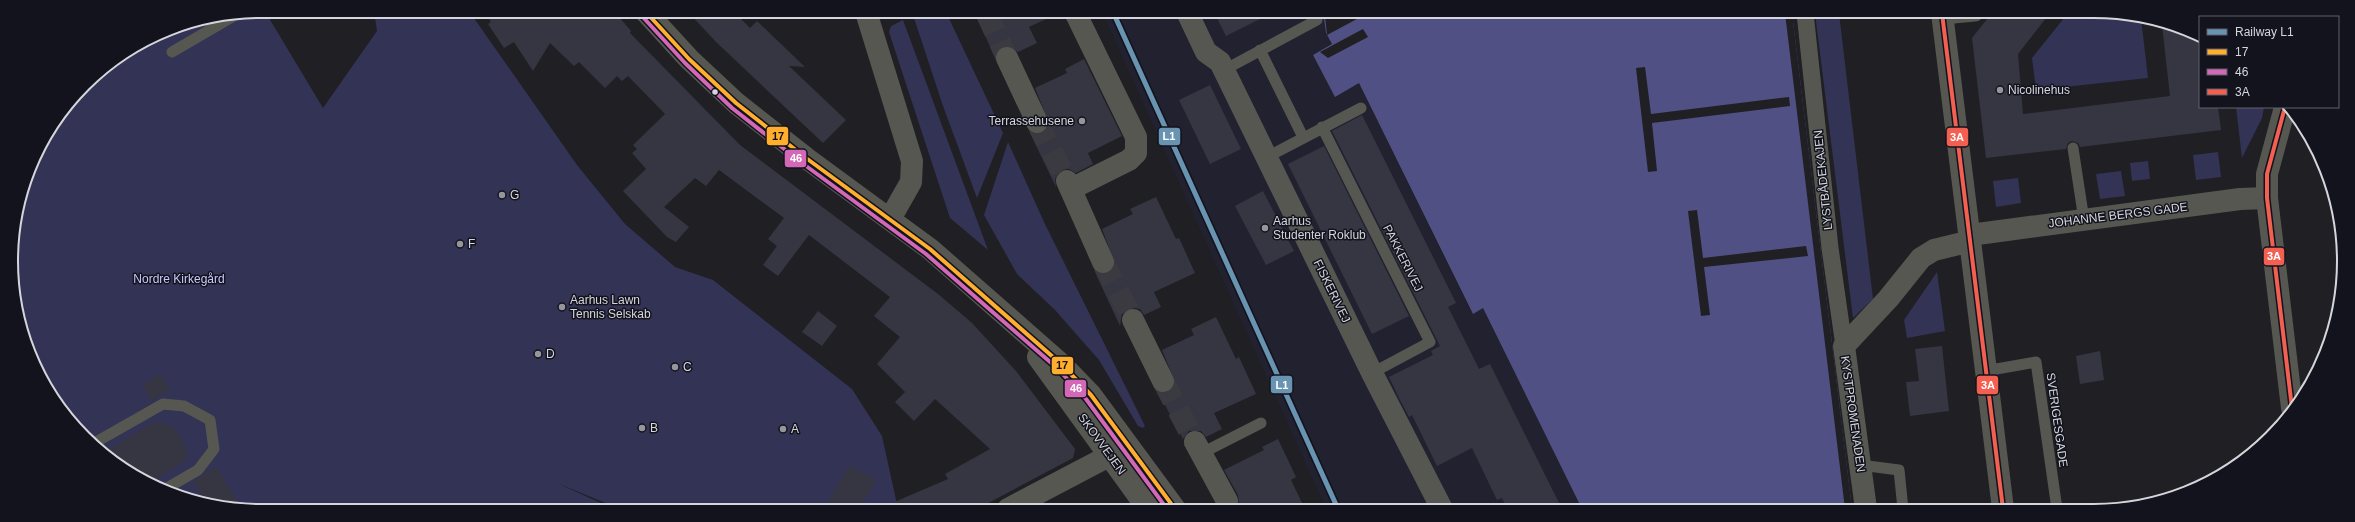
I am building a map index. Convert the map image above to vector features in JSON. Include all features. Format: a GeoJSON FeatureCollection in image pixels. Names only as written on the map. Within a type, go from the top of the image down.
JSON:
{"type":"FeatureCollection","features":[{"type":"Feature","properties":{"kind":"street","name":"SKOVVEJEN"},"geometry":{"type":"LineString","coordinates":[[651,18],[689,59],[736,102],[806,158],[930,249],[1012,322],[1120,451],[1170,504]]}},
{"type":"Feature","properties":{"kind":"street"},"geometry":{"type":"LineString","coordinates":[[870,18],[912,161],[911,182],[890,219]]}},
{"type":"Feature","properties":{"kind":"street"},"geometry":{"type":"LineString","coordinates":[[1078,18],[1136,137],[1136,153],[1128,160],[1069,185],[1102,262]]}},
{"type":"Feature","properties":{"kind":"street","name":"FISKERIVEJ"},"geometry":{"type":"LineString","coordinates":[[1190,18],[1206,52],[1220,62],[1372,373],[1439,504]]}},
{"type":"Feature","properties":{"kind":"street","name":"LYSTBÅDEKAJEN"},"geometry":{"type":"LineString","coordinates":[[1806,18],[1830,248],[1844,346]]}},
{"type":"Feature","properties":{"kind":"street"},"geometry":{"type":"LineString","coordinates":[[1942,18],[1971,238],[1985,372],[2002,504]]}},
{"type":"Feature","properties":{"kind":"street"},"geometry":{"type":"LineString","coordinates":[[1006,58],[1037,122]]}},
{"type":"Feature","properties":{"kind":"street"},"geometry":{"type":"LineString","coordinates":[[2284,110],[2267,174],[2267,198],[2291,403]]}},
{"type":"Feature","properties":{"kind":"street","name":"JOHANNE BERGS GADE"},"geometry":{"type":"LineString","coordinates":[[1971,238],[2084,220],[2240,199],[2267,198]]}},
{"type":"Feature","properties":{"kind":"street","name":"KYSTPROMENADEN"},"geometry":{"type":"LineString","coordinates":[[1865,504],[1844,346],[1888,299],[1921,258],[1934,250],[1971,238]]}},
{"type":"Feature","properties":{"kind":"street"},"geometry":{"type":"LineString","coordinates":[[1133,320],[1163,381]]}},
{"type":"Feature","properties":{"kind":"street"},"geometry":{"type":"LineString","coordinates":[[1198,448],[1228,501]]}},
{"type":"Feature","properties":{"kind":"street","name":"SKOVVEJEN"},"geometry":{"type":"LineString","coordinates":[[1120,451],[1146,504]]}},
{"type":"Feature","properties":{"kind":"street"},"geometry":{"type":"LineString","coordinates":[[1018,504],[1120,451]]}},
{"type":"Feature","properties":{"kind":"lane"},"geometry":{"type":"LineString","coordinates":[[1224,70],[1317,20],[1316,18]]}},
{"type":"Feature","properties":{"kind":"lane"},"geometry":{"type":"LineString","coordinates":[[172,52],[226,21]]}},
{"type":"Feature","properties":{"kind":"lane"},"geometry":{"type":"LineString","coordinates":[[1260,50],[1303,137]]}},
{"type":"Feature","properties":{"kind":"lane"},"geometry":{"type":"LineString","coordinates":[[1266,157],[1361,108]]}},
{"type":"Feature","properties":{"kind":"lane","name":"PAKKERIVEJ"},"geometry":{"type":"LineString","coordinates":[[1322,127],[1430,342],[1372,373]]}},
{"type":"Feature","properties":{"kind":"lane"},"geometry":{"type":"LineString","coordinates":[[2074,148],[2084,220]]}},
{"type":"Feature","properties":{"kind":"lane","name":"SVERIGESGADE"},"geometry":{"type":"LineString","coordinates":[[1985,372],[2036,362],[2056,504]]}},
{"type":"Feature","properties":{"kind":"lane"},"geometry":{"type":"LineString","coordinates":[[98,441],[163,404],[184,406],[210,420],[214,449],[198,470],[170,487]]}},
{"type":"Feature","properties":{"kind":"lane"},"geometry":{"type":"LineString","coordinates":[[1198,448],[1262,423]]}},
{"type":"Feature","properties":{"kind":"lane"},"geometry":{"type":"LineString","coordinates":[[1860,465],[1899,470],[1902,504]]}},
{"type":"Feature","properties":{"kind":"shaded area"},"geometry":{"type":"Polygon","coordinates":[[[1105,18],[1324,18],[1326,33],[1332,44],[1313,55],[1335,96],[1359,83],[1472,314],[1483,308],[1580,504],[1324,504],[1105,18]]]}},
{"type":"Feature","properties":{"kind":"shaded area"},"geometry":{"type":"Polygon","coordinates":[[[1324,18],[1793,18],[1851,504],[1580,504],[1483,308],[1473,314],[1359,83],[1335,97],[1313,55],[1332,44],[1326,33],[1324,18]]]}},
{"type":"Feature","properties":{"kind":"green space","name":"Nordre Kirkegård"},"geometry":{"type":"Polygon","coordinates":[[[269,18],[323,108],[377,31],[375,18],[474,18],[577,165],[625,224],[675,267],[713,280],[852,389],[882,436],[897,504],[608,504],[557,483],[603,504],[261,504],[229,502],[198,496],[168,486],[139,471],[113,454],[89,433],[59,396],[36,354],[26,324],[20,293],[18,261],[20,229],[26,198],[36,168],[51,139],[68,113],[89,89],[126,59],[168,36],[198,26],[229,20],[269,18]]]}},
{"type":"Feature","properties":{"kind":"green space"},"geometry":{"type":"Polygon","coordinates":[[[914,18],[949,18],[1003,133],[977,198],[943,106],[914,18]]]}},
{"type":"Feature","properties":{"kind":"green space"},"geometry":{"type":"Polygon","coordinates":[[[1816,18],[1840,18],[1873,299],[1853,318],[1816,18]]]}},
{"type":"Feature","properties":{"kind":"green space"},"geometry":{"type":"Polygon","coordinates":[[[2064,18],[2126,20],[2142,23],[2148,78],[2036,90],[2032,58],[2064,18]]]}},
{"type":"Feature","properties":{"kind":"green space"},"geometry":{"type":"Polygon","coordinates":[[[903,20],[988,250],[950,218],[889,32],[891,26],[903,20]]]}},
{"type":"Feature","properties":{"kind":"green space"},"geometry":{"type":"Polygon","coordinates":[[[2236,108],[2264,108],[2262,118],[2242,158],[2236,108]]]}},
{"type":"Feature","properties":{"kind":"green space"},"geometry":{"type":"Polygon","coordinates":[[[1008,142],[1044,222],[1145,426],[1143,428],[1138,426],[1099,360],[1055,310],[1017,274],[984,215],[1008,142]]]}},
{"type":"Feature","properties":{"kind":"green space"},"geometry":{"type":"Polygon","coordinates":[[[2218,152],[2221,177],[2196,180],[2193,155],[2218,152]]]}},
{"type":"Feature","properties":{"kind":"green space"},"geometry":{"type":"Polygon","coordinates":[[[2148,161],[2150,179],[2132,181],[2130,163],[2148,161]]]}},
{"type":"Feature","properties":{"kind":"green space"},"geometry":{"type":"Polygon","coordinates":[[[2121,171],[2125,196],[2100,199],[2096,174],[2121,171]]]}},
{"type":"Feature","properties":{"kind":"green space"},"geometry":{"type":"Polygon","coordinates":[[[2018,178],[2021,203],[1996,207],[1993,181],[2018,178]]]}},
{"type":"Feature","properties":{"kind":"green space"},"geometry":{"type":"Polygon","coordinates":[[[1937,272],[1945,331],[1907,338],[1904,320],[1937,272]]]}},
{"type":"Feature","properties":{"kind":"pier"},"geometry":{"type":"Polygon","coordinates":[[[1325,18],[1359,18],[1327,35],[1325,18]]]}},
{"type":"Feature","properties":{"kind":"pier"},"geometry":{"type":"Polygon","coordinates":[[[1786,18],[1793,18],[1851,504],[1844,504],[1786,18]]]}},
{"type":"Feature","properties":{"kind":"pier"},"geometry":{"type":"Polygon","coordinates":[[[1363,29],[1368,37],[1328,58],[1320,52],[1363,29]]]}},
{"type":"Feature","properties":{"kind":"pier"},"geometry":{"type":"Polygon","coordinates":[[[1645,67],[1651,114],[1789,97],[1790,106],[1652,123],[1657,171],[1648,172],[1636,68],[1645,67]]]}},
{"type":"Feature","properties":{"kind":"pier"},"geometry":{"type":"Polygon","coordinates":[[[1697,210],[1703,258],[1806,246],[1808,256],[1704,267],[1710,315],[1701,316],[1688,211],[1697,210]]]}},
{"type":"Feature","properties":{"kind":"building"},"geometry":{"type":"Polygon","coordinates":[[[488,18],[620,18],[631,31],[630,33],[740,145],[938,294],[972,323],[1016,371],[1075,449],[1073,458],[986,504],[890,504],[948,479],[945,474],[990,449],[935,399],[914,421],[895,402],[905,392],[877,364],[900,337],[874,316],[890,297],[809,235],[778,276],[763,265],[777,246],[768,239],[784,218],[719,170],[706,186],[695,178],[664,207],[689,227],[676,242],[667,237],[623,191],[646,169],[632,153],[637,149],[633,145],[665,114],[628,76],[622,81],[617,76],[605,88],[579,62],[574,66],[550,43],[533,71],[514,42],[504,48],[488,24],[491,22],[488,18]]]}},
{"type":"Feature","properties":{"kind":"building"},"geometry":{"type":"Polygon","coordinates":[[[694,18],[740,18],[750,28],[757,21],[805,67],[789,66],[846,120],[823,143],[716,42],[694,18]]]}},
{"type":"Feature","properties":{"kind":"building"},"geometry":{"type":"Polygon","coordinates":[[[977,18],[1048,18],[1029,27],[1037,43],[1018,52],[1008,46],[1002,47],[997,51],[995,57],[977,18]]]}},
{"type":"Feature","properties":{"kind":"building"},"geometry":{"type":"Polygon","coordinates":[[[1217,18],[1262,18],[1226,36],[1217,18]]]}},
{"type":"Feature","properties":{"kind":"building","name":"Nicolinehus"},"geometry":{"type":"Polygon","coordinates":[[[1988,18],[2046,18],[2018,54],[2023,114],[2170,96],[2162,28],[2187,36],[2199,42],[2199,108],[2218,108],[2221,130],[2080,147],[2078,143],[2072,141],[2068,143],[2066,149],[1986,158],[1972,38],[1988,18]]]}},
{"type":"Feature","properties":{"kind":"building","name":"Terrassehusene"},"geometry":{"type":"Polygon","coordinates":[[[1084,59],[1122,136],[1088,153],[1093,164],[1076,173],[1069,169],[1062,170],[1055,179],[1056,187],[1029,131],[1036,134],[1042,133],[1047,129],[1049,123],[1035,88],[1067,73],[1065,69],[1084,59]]]}},
{"type":"Feature","properties":{"kind":"building"},"geometry":{"type":"Polygon","coordinates":[[[1210,85],[1241,149],[1210,164],[1179,100],[1210,85]]]}},
{"type":"Feature","properties":{"kind":"building"},"geometry":{"type":"Polygon","coordinates":[[[1362,115],[1456,303],[1448,307],[1479,369],[1490,364],[1560,504],[1505,504],[1502,498],[1497,500],[1472,448],[1437,466],[1412,415],[1409,417],[1389,377],[1433,355],[1431,351],[1440,346],[1332,131],[1362,115]]]}},
{"type":"Feature","properties":{"kind":"building"},"geometry":{"type":"Polygon","coordinates":[[[1324,146],[1409,316],[1372,334],[1288,164],[1324,146]]]}},
{"type":"Feature","properties":{"kind":"building","name":"Aarhus Studenter Roklub"},"geometry":{"type":"Polygon","coordinates":[[[1263,191],[1294,251],[1266,265],[1235,206],[1263,191]]]}},
{"type":"Feature","properties":{"kind":"building"},"geometry":{"type":"Polygon","coordinates":[[[1156,197],[1176,239],[1179,238],[1195,273],[1154,292],[1161,307],[1144,315],[1140,309],[1127,309],[1122,313],[1120,326],[1094,270],[1101,274],[1108,274],[1113,270],[1115,264],[1102,229],[1133,214],[1130,209],[1156,197]]]}},
{"type":"Feature","properties":{"kind":"building"},"geometry":{"type":"Polygon","coordinates":[[[818,311],[837,326],[822,346],[802,332],[818,311]]]}},
{"type":"Feature","properties":{"kind":"building"},"geometry":{"type":"Polygon","coordinates":[[[1216,317],[1236,359],[1239,357],[1256,394],[1214,413],[1222,429],[1206,437],[1201,431],[1189,431],[1183,439],[1158,392],[1169,392],[1175,382],[1162,350],[1194,335],[1191,329],[1216,317]]]}},
{"type":"Feature","properties":{"kind":"building"},"geometry":{"type":"Polygon","coordinates":[[[1942,346],[1949,411],[1910,416],[1906,382],[1919,381],[1915,349],[1942,346]]]}},
{"type":"Feature","properties":{"kind":"building"},"geometry":{"type":"Polygon","coordinates":[[[2100,351],[2104,380],[2080,384],[2076,356],[2100,351]]]}},
{"type":"Feature","properties":{"kind":"building"},"geometry":{"type":"Polygon","coordinates":[[[160,374],[170,389],[152,401],[142,385],[160,374]]]}},
{"type":"Feature","properties":{"kind":"building"},"geometry":{"type":"Polygon","coordinates":[[[155,422],[167,424],[175,430],[183,441],[188,458],[156,480],[126,463],[108,450],[155,422]]]}},
{"type":"Feature","properties":{"kind":"building"},"geometry":{"type":"Polygon","coordinates":[[[1278,439],[1296,477],[1291,480],[1303,504],[1239,504],[1238,495],[1224,470],[1264,450],[1262,447],[1278,439]]]}},
{"type":"Feature","properties":{"kind":"building"},"geometry":{"type":"Polygon","coordinates":[[[850,465],[876,480],[862,504],[827,504],[850,465]]]}},
{"type":"Feature","properties":{"kind":"building"},"geometry":{"type":"Polygon","coordinates":[[[216,467],[236,499],[229,502],[203,497],[193,481],[216,467]]]}},
{"type":"Feature","properties":{"kind":"tunnel"},"geometry":{"type":"LineString","coordinates":[[989,18],[1007,58]]}},
{"type":"Feature","properties":{"kind":"tunnel"},"geometry":{"type":"LineString","coordinates":[[1037,122],[1067,181]]}},
{"type":"Feature","properties":{"kind":"tunnel"},"geometry":{"type":"LineString","coordinates":[[1103,262],[1133,320]]}},
{"type":"Feature","properties":{"kind":"tunnel"},"geometry":{"type":"LineString","coordinates":[[1163,381],[1195,442]]}},
{"type":"Feature","properties":{"kind":"rail line","name":"L1"},"geometry":{"type":"LineString","coordinates":[[1116,18],[1336,504]]}},
{"type":"Feature","properties":{"kind":"transit line","name":"46"},"geometry":{"type":"LineString","coordinates":[[644,18],[685,63],[732,108],[802,163],[926,254],[1057,368],[1086,399],[1163,504]]}},
{"type":"Feature","properties":{"kind":"transit line","name":"17"},"geometry":{"type":"LineString","coordinates":[[651,18],[689,59],[736,103],[806,158],[930,249],[1061,364],[1091,395],[1171,504]]}},
{"type":"Feature","properties":{"kind":"transit line","name":"3A"},"geometry":{"type":"LineString","coordinates":[[1943,18],[2002,504]]}},
{"type":"Feature","properties":{"kind":"transit line","name":"3A"},"geometry":{"type":"LineString","coordinates":[[2284,110],[2267,174],[2267,198],[2291,403]]}},
{"type":"Feature","properties":{"kind":"place","name":"Nicolinehus"},"geometry":{"type":"Point","coordinates":[2000,90]}},
{"type":"Feature","properties":{"kind":"place","name":"Terrassehusene"},"geometry":{"type":"Point","coordinates":[1082,121]}},
{"type":"Feature","properties":{"kind":"place","name":"G"},"geometry":{"type":"Point","coordinates":[502,195]}},
{"type":"Feature","properties":{"kind":"place","name":"Aarhus Studenter Roklub"},"geometry":{"type":"Point","coordinates":[1265,228]}},
{"type":"Feature","properties":{"kind":"place","name":"F"},"geometry":{"type":"Point","coordinates":[460,244]}},
{"type":"Feature","properties":{"kind":"place","name":"Aarhus Lawn Tennis Selskab"},"geometry":{"type":"Point","coordinates":[562,307]}},
{"type":"Feature","properties":{"kind":"place","name":"D"},"geometry":{"type":"Point","coordinates":[538,354]}},
{"type":"Feature","properties":{"kind":"place","name":"C"},"geometry":{"type":"Point","coordinates":[675,367]}},
{"type":"Feature","properties":{"kind":"place","name":"B"},"geometry":{"type":"Point","coordinates":[642,428]}},
{"type":"Feature","properties":{"kind":"place","name":"A"},"geometry":{"type":"Point","coordinates":[783,429]}}]}
